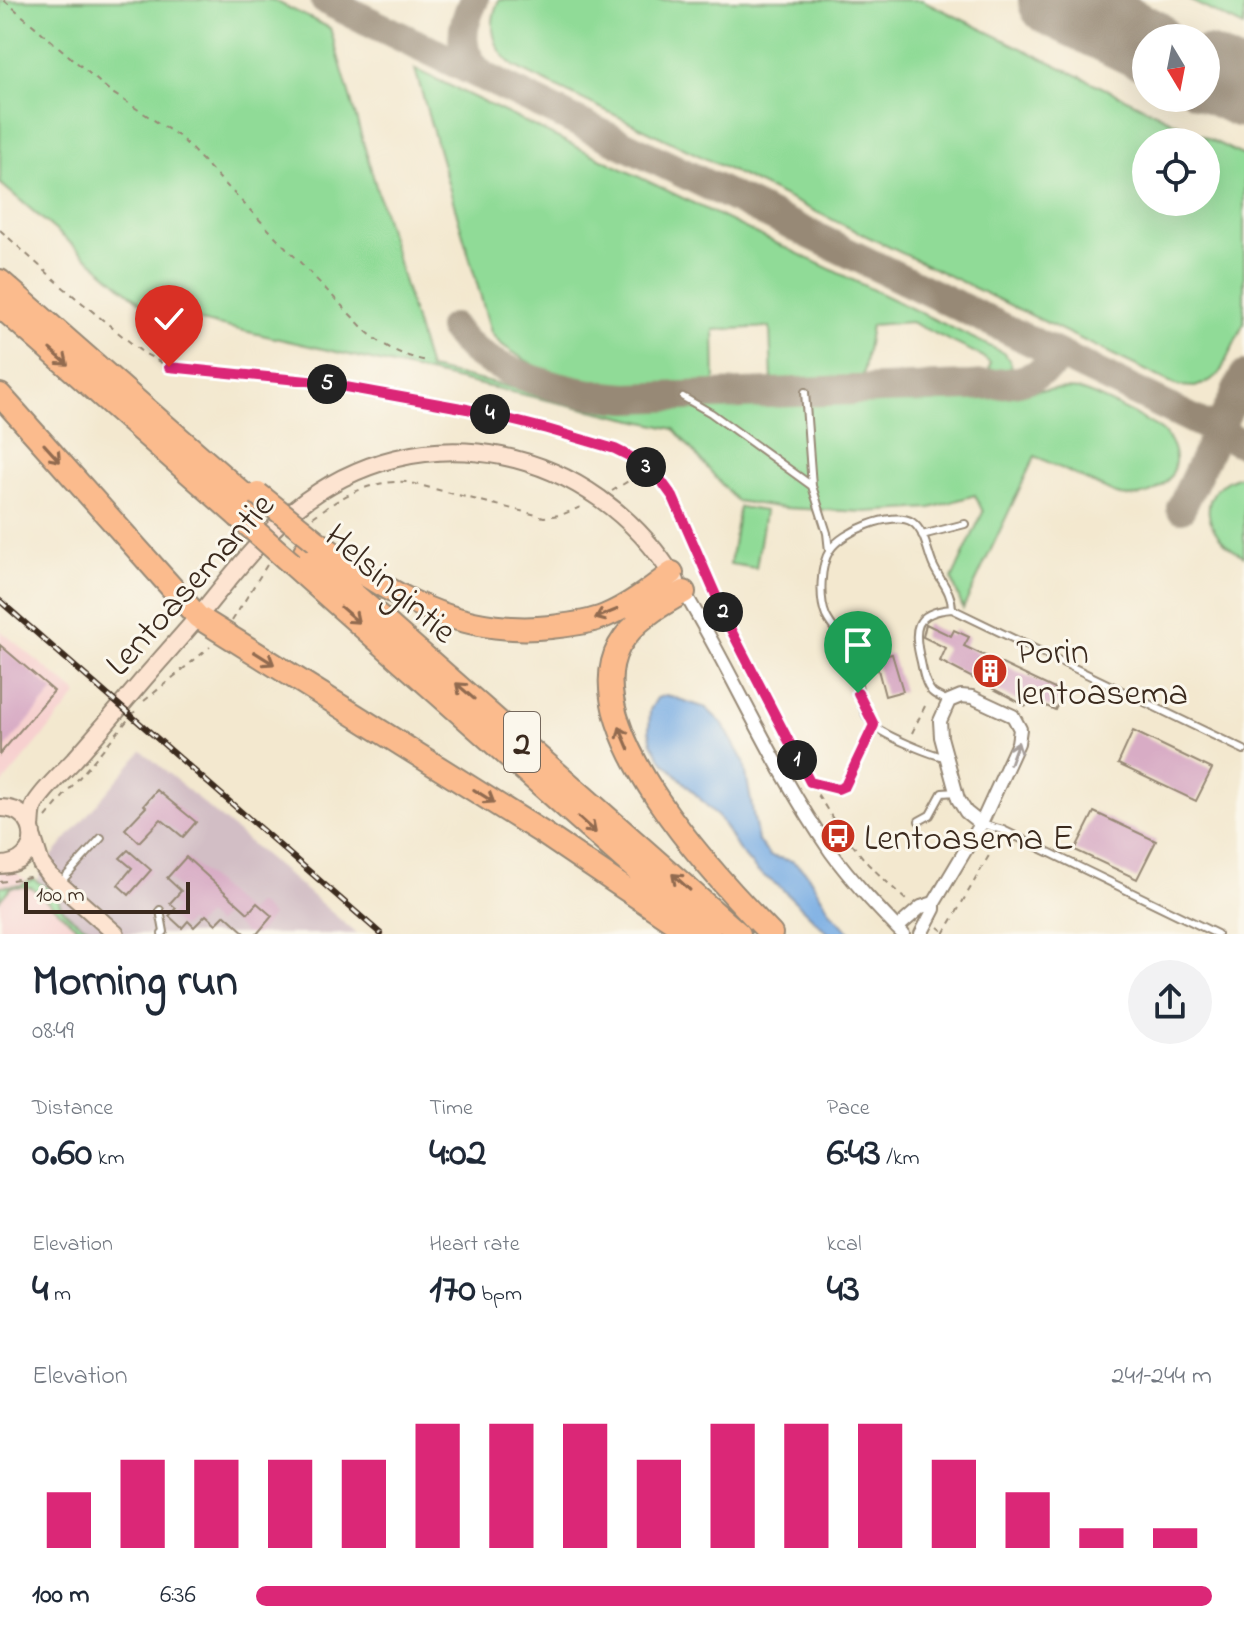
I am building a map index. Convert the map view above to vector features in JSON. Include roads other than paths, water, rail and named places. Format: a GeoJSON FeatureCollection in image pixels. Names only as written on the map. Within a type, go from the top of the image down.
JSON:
{"type":"FeatureCollection","features":[{"type":"Feature","properties":{"kind":"highway","name":"Helsingintie"},"geometry":{"type":"LineString","coordinates":[[0,281],[739,934]]}},
{"type":"Feature","properties":{"kind":"highway","name":"Helsingintie"},"geometry":{"type":"LineString","coordinates":[[0,306],[249,504]]}},
{"type":"Feature","properties":{"kind":"highway"},"geometry":{"type":"LineString","coordinates":[[0,395],[198,617],[543,833],[692,934]]}},
{"type":"Feature","properties":{"kind":"highway"},"geometry":{"type":"LineString","coordinates":[[249,504],[304,552],[373,581],[445,617],[502,628],[535,629],[603,617],[678,583]]}},
{"type":"Feature","properties":{"kind":"highway","name":"Helsingintie"},"geometry":{"type":"LineString","coordinates":[[304,552],[709,934]]}},
{"type":"Feature","properties":{"kind":"highway"},"geometry":{"type":"LineString","coordinates":[[678,583],[660,605],[640,620],[618,648],[611,681],[614,708],[623,738],[656,799],[771,934]]}},
{"type":"Feature","properties":{"kind":"main road","name":"Lentoasemantie"},"geometry":{"type":"LineString","coordinates":[[33,806],[198,617],[254,547],[296,509],[327,487],[397,458],[463,451],[493,453],[547,467],[574,480],[612,506],[642,534],[678,583]]}},
{"type":"Feature","properties":{"kind":"main road"},"geometry":{"type":"LineString","coordinates":[[4,808],[33,806],[41,864],[116,934]]}},
{"type":"Feature","properties":{"kind":"main road"},"geometry":{"type":"LineString","coordinates":[[4,808],[22,815],[36,828]]}},
{"type":"Feature","properties":{"kind":"main road"},"geometry":{"type":"LineString","coordinates":[[4,865],[25,857],[36,828]]}},
{"type":"Feature","properties":{"kind":"main road"},"geometry":{"type":"LineString","coordinates":[[4,865],[54,879]]}},
{"type":"Feature","properties":{"kind":"street","name":"Lentoasemantie"},"geometry":{"type":"LineString","coordinates":[[678,583],[831,851],[900,931]]}},
{"type":"Feature","properties":{"kind":"street"},"geometry":{"type":"LineString","coordinates":[[921,934],[934,903],[981,824],[1012,760],[1020,729],[1013,716],[972,697],[961,696],[949,701],[940,721],[941,737],[956,792],[966,812],[981,824]]}},
{"type":"Feature","properties":{"kind":"street"},"geometry":{"type":"LineString","coordinates":[[900,931],[916,910],[934,903]]}},
{"type":"Feature","properties":{"kind":"lane"},"geometry":{"type":"LineString","coordinates":[[805,392],[812,486],[827,533],[829,551],[823,585],[826,615],[853,660],[858,693],[874,725],[935,756],[946,757]]}},
{"type":"Feature","properties":{"kind":"lane"},"geometry":{"type":"LineString","coordinates":[[683,397],[711,413],[812,486]]}},
{"type":"Feature","properties":{"kind":"lane"},"geometry":{"type":"LineString","coordinates":[[829,551],[841,539],[882,520],[900,517],[913,523],[922,535],[933,567],[951,597],[952,609]]}},
{"type":"Feature","properties":{"kind":"lane"},"geometry":{"type":"LineString","coordinates":[[922,535],[965,524]]}},
{"type":"Feature","properties":{"kind":"lane"},"geometry":{"type":"LineString","coordinates":[[949,701],[933,693],[926,681],[915,630],[920,620],[930,613],[952,609],[1244,750]]}},
{"type":"Feature","properties":{"kind":"lane"},"geometry":{"type":"LineString","coordinates":[[845,786],[874,725]]}},
{"type":"Feature","properties":{"kind":"lane"},"geometry":{"type":"LineString","coordinates":[[919,821],[930,815],[942,793],[956,792]]}},
{"type":"Feature","properties":{"kind":"lane"},"geometry":{"type":"LineString","coordinates":[[981,824],[1003,830],[1217,934]]}},
{"type":"Feature","properties":{"kind":"lane"},"geometry":{"type":"LineString","coordinates":[[54,879],[101,838]]}},
{"type":"Feature","properties":{"kind":"lane"},"geometry":{"type":"LineString","coordinates":[[160,910],[162,934]]}},
{"type":"Feature","properties":{"kind":"water"},"geometry":{"type":"Polygon","coordinates":[[[666,695],[706,708],[722,723],[744,762],[758,841],[770,856],[792,861],[806,872],[832,914],[851,934],[829,934],[780,887],[758,872],[738,849],[721,820],[662,760],[652,743],[650,710],[657,698],[666,695]]]}},
{"type":"Feature","properties":{"kind":"railway"},"geometry":{"type":"LineString","coordinates":[[0,601],[381,934]]}},
{"type":"Feature","properties":{"kind":"place","name":"Porin lentoasema"},"geometry":{"type":"Point","coordinates":[990,671]}},
{"type":"Feature","properties":{"kind":"place","name":"Lentoasema E"},"geometry":{"type":"Point","coordinates":[838,836]}}]}
